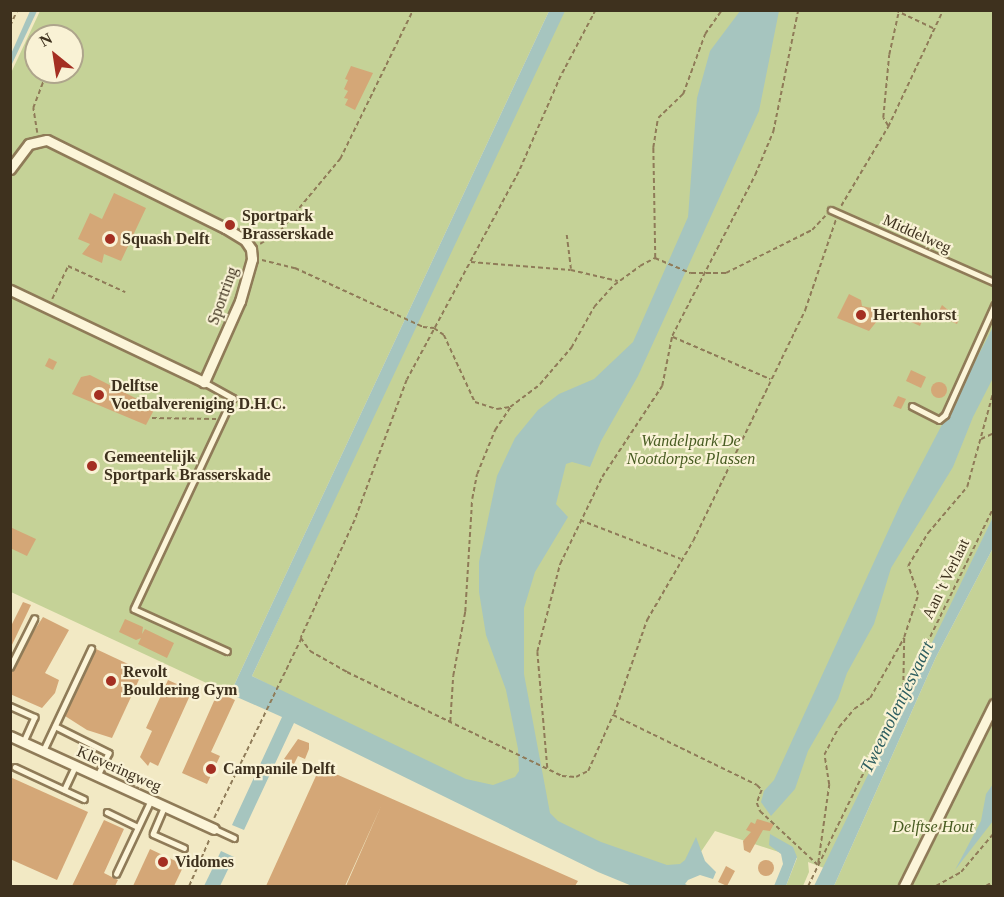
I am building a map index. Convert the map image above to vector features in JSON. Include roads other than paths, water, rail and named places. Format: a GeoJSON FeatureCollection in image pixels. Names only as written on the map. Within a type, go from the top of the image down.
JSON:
{"type":"FeatureCollection","features":[{"type":"Feature","properties":{"kind":"street","name":"Sportring"},"geometry":{"type":"LineString","coordinates":[[10,169],[29,144],[39,139],[225,228],[251,249],[252,259],[240,302],[204,382]]}},
{"type":"Feature","properties":{"kind":"street"},"geometry":{"type":"LineString","coordinates":[[10,290],[204,382]]}},
{"type":"Feature","properties":{"kind":"street"},"geometry":{"type":"LineString","coordinates":[[904,886],[993,704]]}},
{"type":"Feature","properties":{"kind":"street","name":"Kleveringweg"},"geometry":{"type":"LineString","coordinates":[[11,739],[24,742],[212,828]]}},
{"type":"Feature","properties":{"kind":"lane","name":"Middelweg"},"geometry":{"type":"LineString","coordinates":[[831,210],[993,282]]}},
{"type":"Feature","properties":{"kind":"lane"},"geometry":{"type":"LineString","coordinates":[[912,406],[939,420],[945,415],[993,306]]}},
{"type":"Feature","properties":{"kind":"lane"},"geometry":{"type":"LineString","coordinates":[[204,382],[233,398],[134,609],[227,651]]}},
{"type":"Feature","properties":{"kind":"lane"},"geometry":{"type":"LineString","coordinates":[[10,667],[33,618]]}},
{"type":"Feature","properties":{"kind":"lane"},"geometry":{"type":"LineString","coordinates":[[43,751],[91,649]]}},
{"type":"Feature","properties":{"kind":"lane"},"geometry":{"type":"LineString","coordinates":[[10,705],[35,717],[24,742]]}},
{"type":"Feature","properties":{"kind":"lane"},"geometry":{"type":"LineString","coordinates":[[54,726],[109,753],[98,776]]}},
{"type":"Feature","properties":{"kind":"lane"},"geometry":{"type":"LineString","coordinates":[[64,790],[75,766]]}},
{"type":"Feature","properties":{"kind":"lane"},"geometry":{"type":"LineString","coordinates":[[15,767],[84,799]]}},
{"type":"Feature","properties":{"kind":"lane"},"geometry":{"type":"LineString","coordinates":[[116,874],[151,800]]}},
{"type":"Feature","properties":{"kind":"lane"},"geometry":{"type":"LineString","coordinates":[[165,806],[153,834],[184,848]]}},
{"type":"Feature","properties":{"kind":"lane"},"geometry":{"type":"LineString","coordinates":[[107,812],[138,827]]}},
{"type":"Feature","properties":{"kind":"lane"},"geometry":{"type":"LineString","coordinates":[[212,828],[234,838]]}},
{"type":"Feature","properties":{"kind":"water"},"geometry":{"type":"Polygon","coordinates":[[[30,11],[37,11],[31,24],[24,24],[30,11]]]}},
{"type":"Feature","properties":{"kind":"water"},"geometry":{"type":"Polygon","coordinates":[[[549,11],[565,11],[252,676],[466,779],[493,785],[515,777],[519,771],[518,749],[506,690],[486,635],[479,592],[479,562],[497,476],[515,438],[538,410],[559,394],[594,379],[633,342],[688,217],[697,98],[710,51],[740,11],[779,11],[759,111],[638,376],[601,441],[590,467],[572,462],[566,464],[556,504],[568,517],[535,572],[524,608],[524,674],[550,813],[558,821],[601,842],[667,865],[680,864],[685,860],[696,837],[705,861],[716,872],[713,879],[700,875],[688,880],[685,884],[689,886],[632,886],[598,872],[294,723],[244,830],[232,825],[282,717],[230,694],[549,11]]]}},
{"type":"Feature","properties":{"kind":"water"},"geometry":{"type":"Polygon","coordinates":[[[24,25],[24,38],[11,66],[11,54],[24,25]]]}},
{"type":"Feature","properties":{"kind":"water"},"geometry":{"type":"Polygon","coordinates":[[[993,327],[993,378],[973,417],[953,467],[891,568],[874,624],[847,673],[838,699],[808,751],[795,789],[771,816],[761,802],[764,791],[774,780],[901,503],[993,327]]]}},
{"type":"Feature","properties":{"kind":"water"},"geometry":{"type":"Polygon","coordinates":[[[993,517],[993,548],[936,657],[834,886],[814,886],[993,517]]]}},
{"type":"Feature","properties":{"kind":"water"},"geometry":{"type":"Polygon","coordinates":[[[993,784],[993,821],[955,870],[981,821],[986,794],[993,784]]]}},
{"type":"Feature","properties":{"kind":"water"},"geometry":{"type":"Polygon","coordinates":[[[770,834],[793,847],[797,857],[786,886],[774,886],[783,864],[781,854],[769,845],[770,834]]]}},
{"type":"Feature","properties":{"kind":"water"},"geometry":{"type":"Polygon","coordinates":[[[221,851],[234,857],[220,886],[204,886],[221,851]]]}},
{"type":"Feature","properties":{"kind":"place","name":"Sportpark Brasserskade"},"geometry":{"type":"Point","coordinates":[230,225]}},
{"type":"Feature","properties":{"kind":"place","name":"Squash Delft"},"geometry":{"type":"Point","coordinates":[110,239]}},
{"type":"Feature","properties":{"kind":"place","name":"Hertenhorst"},"geometry":{"type":"Point","coordinates":[861,315]}},
{"type":"Feature","properties":{"kind":"place","name":"Delftse Voetbalvereniging D.H.C."},"geometry":{"type":"Point","coordinates":[99,395]}},
{"type":"Feature","properties":{"kind":"place","name":"Gemeentelijk Sportpark Brasserskade"},"geometry":{"type":"Point","coordinates":[92,466]}},
{"type":"Feature","properties":{"kind":"place","name":"Revolt Bouldering Gym"},"geometry":{"type":"Point","coordinates":[111,681]}},
{"type":"Feature","properties":{"kind":"place","name":"Campanile Delft"},"geometry":{"type":"Point","coordinates":[211,769]}},
{"type":"Feature","properties":{"kind":"place","name":"Vidomes"},"geometry":{"type":"Point","coordinates":[163,862]}},
{"type":"Feature","properties":{"kind":"park label","name":"Wandelpark De Nootdorpse Plassen"},"geometry":{"type":"Point","coordinates":[691,450]}},
{"type":"Feature","properties":{"kind":"park label","name":"Delftse Hout"},"geometry":{"type":"Point","coordinates":[933,827]}},
{"type":"Feature","properties":{"kind":"water label","name":"Tweemolentjesvaart"},"geometry":{"type":"Point","coordinates":[897,707]}}]}
